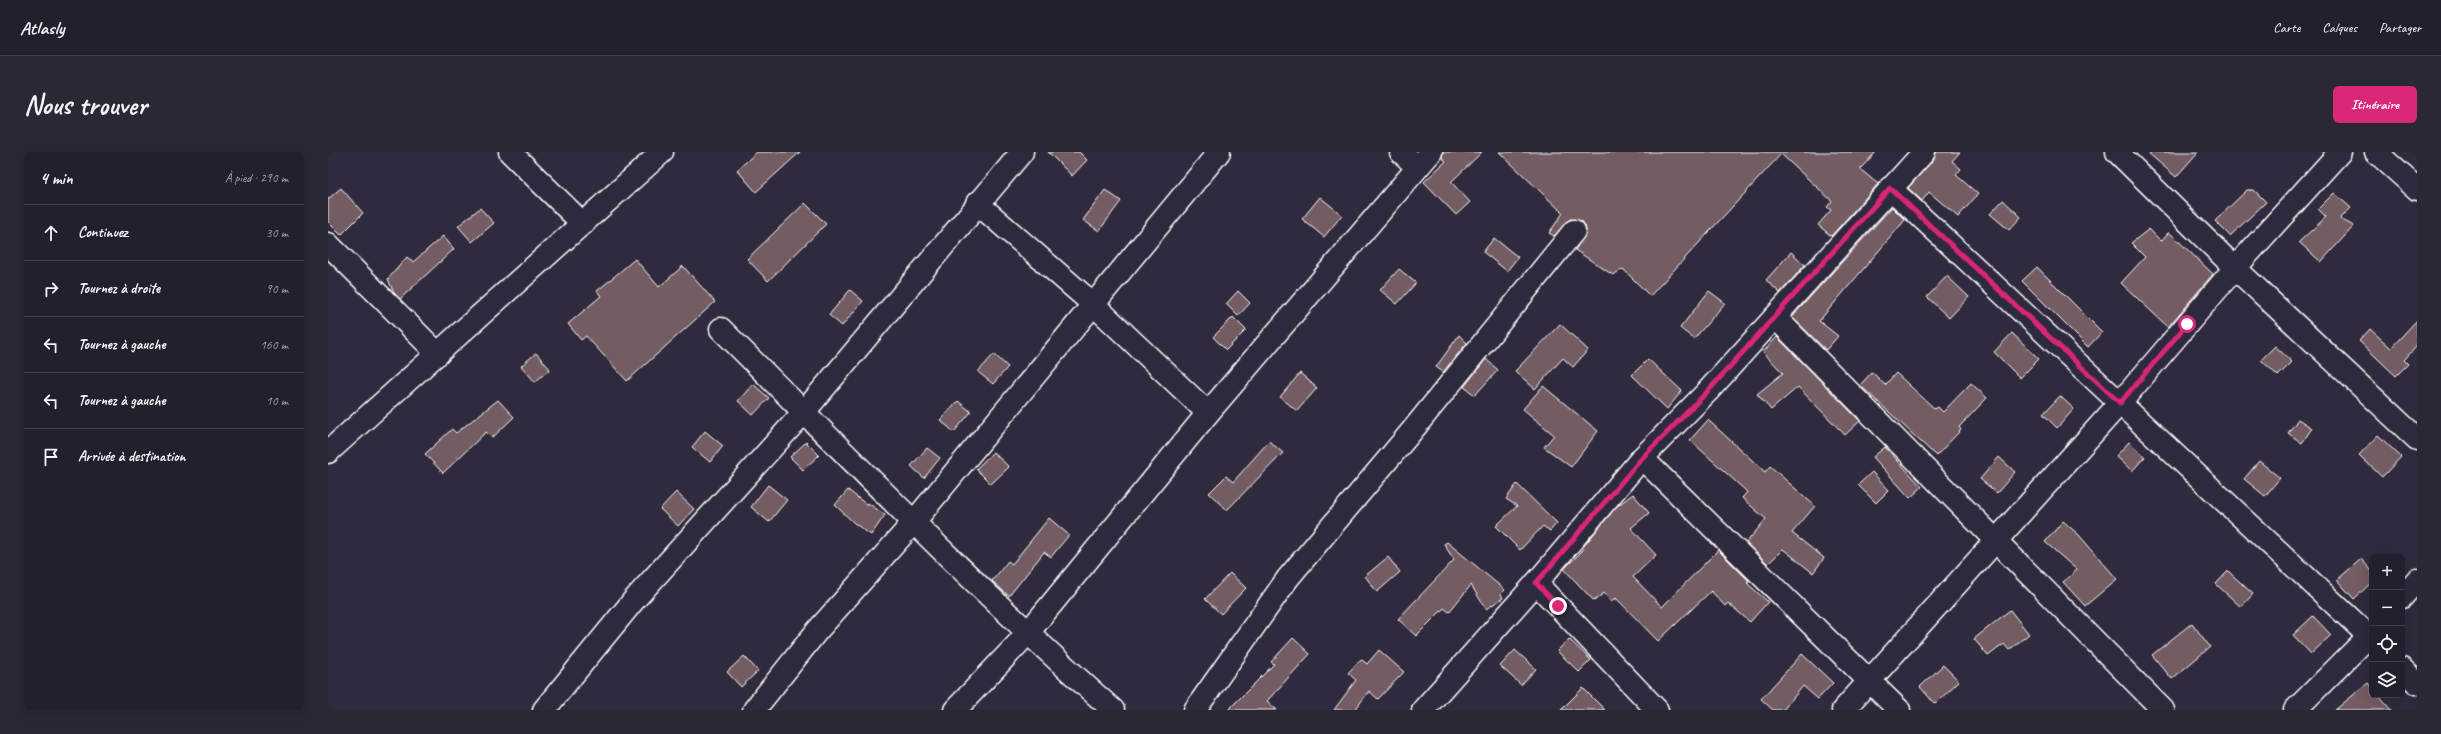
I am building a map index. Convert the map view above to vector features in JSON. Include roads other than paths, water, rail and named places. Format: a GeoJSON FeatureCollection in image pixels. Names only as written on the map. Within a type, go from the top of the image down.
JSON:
{"type":"FeatureCollection","features":[{"type":"Feature","properties":{"kind":"street"},"geometry":{"type":"LineString","coordinates":[[510,152],[583,224]]}},
{"type":"Feature","properties":{"kind":"street"},"geometry":{"type":"LineString","coordinates":[[328,452],[662,152]]}},
{"type":"Feature","properties":{"kind":"street"},"geometry":{"type":"LineString","coordinates":[[544,710],[634,600],[804,412],[977,203],[1022,152]]}},
{"type":"Feature","properties":{"kind":"street"},"geometry":{"type":"LineString","coordinates":[[754,710],[817,632],[913,523],[1219,152]]}},
{"type":"Feature","properties":{"kind":"street"},"geometry":{"type":"LineString","coordinates":[[955,710],[1027,634],[1208,413],[1424,160],[1400,152]]}},
{"type":"Feature","properties":{"kind":"street"},"geometry":{"type":"LineString","coordinates":[[1423,710],[1536,583],[1642,458],[1708,391],[1924,152]]}},
{"type":"Feature","properties":{"kind":"street"},"geometry":{"type":"LineString","coordinates":[[2117,152],[2235,268],[2417,439]]}},
{"type":"Feature","properties":{"kind":"street"},"geometry":{"type":"LineString","coordinates":[[1843,710],[1871,681],[1994,541],[2120,403],[2235,268],[2340,152]]}},
{"type":"Feature","properties":{"kind":"street"},"geometry":{"type":"LineString","coordinates":[[2376,152],[2417,189]]}},
{"type":"Feature","properties":{"kind":"street"},"geometry":{"type":"LineString","coordinates":[[1890,188],[2369,634]]}},
{"type":"Feature","properties":{"kind":"street"},"geometry":{"type":"LineString","coordinates":[[977,203],[1093,304],[1208,413]]}},
{"type":"Feature","properties":{"kind":"street"},"geometry":{"type":"LineString","coordinates":[[1195,710],[1288,578],[1411,432],[1574,231]]}},
{"type":"Feature","properties":{"kind":"street"},"geometry":{"type":"LineString","coordinates":[[328,244],[438,354]]}},
{"type":"Feature","properties":{"kind":"street"},"geometry":{"type":"LineString","coordinates":[[1775,318],[1994,541],[2163,710]]}},
{"type":"Feature","properties":{"kind":"street"},"geometry":{"type":"LineString","coordinates":[[721,329],[913,523],[1027,634],[1113,710]]}},
{"type":"Feature","properties":{"kind":"street"},"geometry":{"type":"LineString","coordinates":[[1642,458],[1899,710]]}},
{"type":"Feature","properties":{"kind":"street"},"geometry":{"type":"LineString","coordinates":[[2405,594],[2417,580]]}},
{"type":"Feature","properties":{"kind":"street"},"geometry":{"type":"LineString","coordinates":[[1536,583],[1657,710]]}},
{"type":"Feature","properties":{"kind":"street"},"geometry":{"type":"LineString","coordinates":[[2295,710],[2369,638]]}},
{"type":"Feature","properties":{"kind":"street"},"geometry":{"type":"LineString","coordinates":[[2405,672],[2417,683]]}}]}
